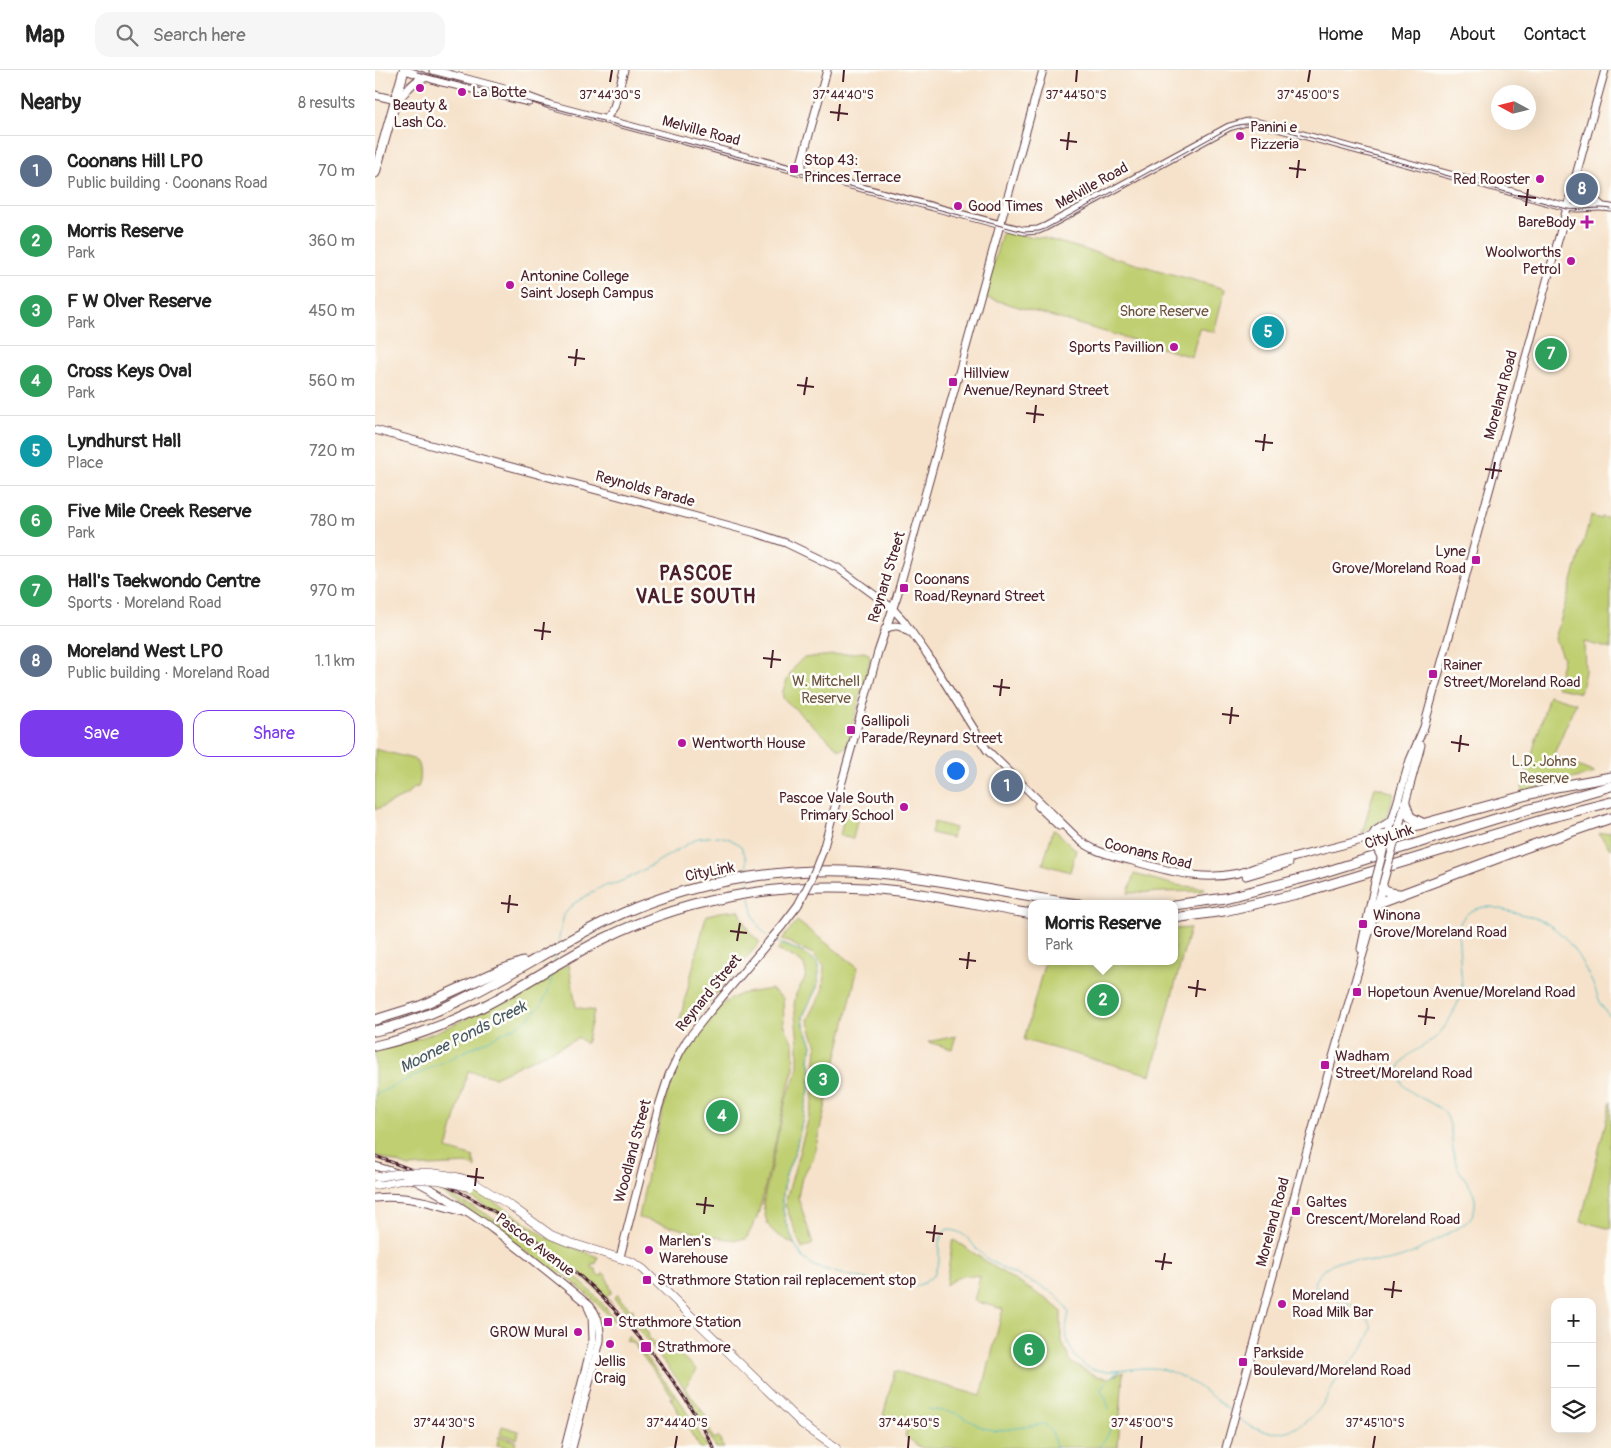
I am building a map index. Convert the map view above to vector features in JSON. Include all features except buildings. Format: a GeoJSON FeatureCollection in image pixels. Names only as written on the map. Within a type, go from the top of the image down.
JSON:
{"type":"FeatureCollection","features":[{"type":"Feature","properties":{"kind":"highway"},"geometry":{"type":"LineString","coordinates":[[375,173],[405,70]]}},
{"type":"Feature","properties":{"kind":"highway"},"geometry":{"type":"LineString","coordinates":[[1397,834],[1423,823],[1556,787],[1611,777]]}},
{"type":"Feature","properties":{"kind":"highway","name":"CityLink"},"geometry":{"type":"LineString","coordinates":[[1178,904],[1225,898],[1312,876],[1458,830],[1611,786]]}},
{"type":"Feature","properties":{"kind":"highway","name":"CityLink"},"geometry":{"type":"LineString","coordinates":[[1178,917],[1224,910],[1301,893],[1545,819],[1611,802]]}},
{"type":"Feature","properties":{"kind":"highway"},"geometry":{"type":"LineString","coordinates":[[1405,803],[1410,817],[1423,823]]}},
{"type":"Feature","properties":{"kind":"highway"},"geometry":{"type":"LineString","coordinates":[[1378,903],[1611,818]]}},
{"type":"Feature","properties":{"kind":"highway","name":"CityLink"},"geometry":{"type":"LineString","coordinates":[[375,1031],[445,1008],[600,923],[650,901],[706,885],[788,872],[823,870],[869,872],[918,878],[1054,900]]}},
{"type":"Feature","properties":{"kind":"highway"},"geometry":{"type":"LineString","coordinates":[[1380,884],[1391,893],[1400,894],[1409,891]]}},
{"type":"Feature","properties":{"kind":"highway","name":"CityLink"},"geometry":{"type":"LineString","coordinates":[[375,1046],[454,1020],[480,1008],[603,940],[657,916],[743,894],[820,887],[868,888],[898,891],[1028,913]]}},
{"type":"Feature","properties":{"kind":"highway"},"geometry":{"type":"LineString","coordinates":[[375,1020],[420,1006],[498,971],[542,956]]}},
{"type":"Feature","properties":{"kind":"main road","name":"Melville Road"},"geometry":{"type":"LineString","coordinates":[[405,70],[497,96],[549,105]]}},
{"type":"Feature","properties":{"kind":"main road","name":"Melville Road"},"geometry":{"type":"LineString","coordinates":[[433,70],[615,123],[1024,231],[1038,230],[1045,227],[1229,127],[1247,122],[1259,123],[1567,207],[1578,209],[1611,208]]}},
{"type":"Feature","properties":{"kind":"main road"},"geometry":{"type":"LineString","coordinates":[[615,123],[614,107],[624,70]]}},
{"type":"Feature","properties":{"kind":"main road"},"geometry":{"type":"LineString","coordinates":[[799,171],[827,70]]}},
{"type":"Feature","properties":{"kind":"main road","name":"Reynard Street"},"geometry":{"type":"LineString","coordinates":[[679,1054],[706,1016],[798,905],[812,878],[823,850],[885,629],[900,589],[1043,70]]}},
{"type":"Feature","properties":{"kind":"main road","name":"Moreland Road"},"geometry":{"type":"LineString","coordinates":[[1225,1448],[1380,884],[1397,834],[1424,727],[1605,70]]}},
{"type":"Feature","properties":{"kind":"main road"},"geometry":{"type":"LineString","coordinates":[[375,95],[396,100],[403,96],[419,79],[429,78]]}},
{"type":"Feature","properties":{"kind":"main road"},"geometry":{"type":"LineString","coordinates":[[605,120],[614,107]]}},
{"type":"Feature","properties":{"kind":"main road"},"geometry":{"type":"LineString","coordinates":[[1572,188],[1576,194],[1594,199],[1603,207]]}},
{"type":"Feature","properties":{"kind":"main road","name":"Reynolds Parade"},"geometry":{"type":"LineString","coordinates":[[375,430],[772,538],[838,568],[892,608]]}},
{"type":"Feature","properties":{"kind":"main road","name":"Coonans Road"},"geometry":{"type":"LineString","coordinates":[[892,608],[913,635],[984,753],[1051,819],[1089,851],[1173,876],[1194,880],[1213,880],[1257,873],[1363,840],[1372,841]]}},
{"type":"Feature","properties":{"kind":"main road"},"geometry":{"type":"LineString","coordinates":[[885,629],[898,626],[913,635]]}},
{"type":"Feature","properties":{"kind":"main road","name":"Moreland Road"},"geometry":{"type":"LineString","coordinates":[[1348,1003],[1378,903],[1380,884],[1377,872],[1410,760],[1424,727]]}},
{"type":"Feature","properties":{"kind":"main road"},"geometry":{"type":"LineString","coordinates":[[1381,858],[1372,841],[1375,831],[1392,820]]}},
{"type":"Feature","properties":{"kind":"main road"},"geometry":{"type":"LineString","coordinates":[[1372,841],[1397,834]]}},
{"type":"Feature","properties":{"kind":"main road","name":"Woodland Street"},"geometry":{"type":"LineString","coordinates":[[620,1257],[658,1109],[669,1075],[679,1054]]}},
{"type":"Feature","properties":{"kind":"main road","name":"Pascoe Avenue"},"geometry":{"type":"LineString","coordinates":[[375,1166],[403,1175],[423,1185],[546,1268],[581,1299],[591,1312],[597,1327]]}},
{"type":"Feature","properties":{"kind":"main road"},"geometry":{"type":"LineString","coordinates":[[377,1181],[397,1174],[424,1172],[451,1175],[483,1189],[551,1234],[568,1242],[632,1262],[643,1269],[803,1424],[836,1448]]}},
{"type":"Feature","properties":{"kind":"main road","name":"Pascoe Avenue"},"geometry":{"type":"LineString","coordinates":[[375,1198],[399,1197],[424,1201],[470,1215]]}},
{"type":"Feature","properties":{"kind":"main road"},"geometry":{"type":"LineString","coordinates":[[565,1448],[597,1327]]}},
{"type":"Feature","properties":{"kind":"main road"},"geometry":{"type":"LineString","coordinates":[[572,1448],[600,1341],[597,1327]]}},
{"type":"Feature","properties":{"kind":"green space","name":"Shore Reserve"},"geometry":{"type":"Polygon","coordinates":[[[1002,233],[1044,238],[1225,289],[1214,332],[1199,328],[1192,357],[984,297],[1002,233]]]}},
{"type":"Feature","properties":{"kind":"green space"},"geometry":{"type":"Polygon","coordinates":[[[1591,516],[1611,519],[1611,649],[1584,642],[1585,672],[1580,693],[1556,687],[1563,658],[1555,639],[1591,516]]]}},
{"type":"Feature","properties":{"kind":"green space","name":"W. Mitchell Reserve"},"geometry":{"type":"Polygon","coordinates":[[[864,652],[869,654],[870,660],[847,745],[843,749],[839,749],[783,698],[784,688],[792,671],[803,658],[864,652]]]}},
{"type":"Feature","properties":{"kind":"green space","name":"L.D. Johns Reserve"},"geometry":{"type":"Polygon","coordinates":[[[1549,695],[1576,703],[1553,756],[1595,773],[1521,792],[1549,695]]]}},
{"type":"Feature","properties":{"kind":"green space"},"geometry":{"type":"Polygon","coordinates":[[[375,749],[417,760],[421,773],[418,787],[413,788],[407,795],[375,810],[375,749]]]}},
{"type":"Feature","properties":{"kind":"green space"},"geometry":{"type":"Polygon","coordinates":[[[1375,787],[1394,793],[1387,817],[1362,834],[1375,787]]]}},
{"type":"Feature","properties":{"kind":"green space"},"geometry":{"type":"Polygon","coordinates":[[[845,813],[858,816],[853,839],[840,836],[845,813]]]}},
{"type":"Feature","properties":{"kind":"green space"},"geometry":{"type":"Polygon","coordinates":[[[934,822],[955,828],[952,838],[931,833],[934,822]]]}},
{"type":"Feature","properties":{"kind":"green space"},"geometry":{"type":"Polygon","coordinates":[[[1053,830],[1076,850],[1070,872],[1043,864],[1053,830]]]}},
{"type":"Feature","properties":{"kind":"green space"},"geometry":{"type":"Polygon","coordinates":[[[1611,832],[1611,850],[1599,834],[1611,832]]]}},
{"type":"Feature","properties":{"kind":"green space"},"geometry":{"type":"Polygon","coordinates":[[[1134,874],[1175,885],[1204,888],[1203,891],[1128,893],[1134,874]]]}},
{"type":"Feature","properties":{"kind":"green space"},"geometry":{"type":"Polygon","coordinates":[[[739,910],[749,932],[760,942],[689,1026],[681,1029],[679,1023],[706,916],[719,912],[739,910]]]}},
{"type":"Feature","properties":{"kind":"green space"},"geometry":{"type":"Polygon","coordinates":[[[797,921],[858,967],[813,1159],[802,1177],[798,1197],[813,1244],[802,1249],[785,1204],[813,1102],[817,1046],[808,1020],[823,990],[824,966],[813,954],[782,939],[797,921]]]}},
{"type":"Feature","properties":{"kind":"green space"},"geometry":{"type":"Polygon","coordinates":[[[1190,928],[1151,1075],[1024,1040],[1044,965],[1178,965],[1178,929],[1190,928]]]}},
{"type":"Feature","properties":{"kind":"green space"},"geometry":{"type":"Polygon","coordinates":[[[783,944],[800,951],[817,962],[819,972],[817,987],[803,1016],[804,1025],[812,1045],[809,1059],[811,1071],[809,1090],[796,1149],[786,1175],[782,1201],[785,1221],[795,1245],[772,1230],[766,1220],[763,1203],[786,1099],[798,1069],[798,1042],[794,1005],[796,994],[805,978],[806,971],[803,964],[795,958],[777,950],[783,944]]]}},
{"type":"Feature","properties":{"kind":"green space"},"geometry":{"type":"Polygon","coordinates":[[[569,964],[576,1007],[594,1011],[586,1044],[579,1038],[494,1077],[468,1071],[447,1149],[474,1157],[476,1168],[468,1164],[409,1167],[375,1155],[375,1051],[426,1036],[451,1026],[569,964]]]}},
{"type":"Feature","properties":{"kind":"green space"},"geometry":{"type":"Polygon","coordinates":[[[771,989],[783,998],[784,1024],[793,1044],[794,1068],[757,1218],[746,1239],[725,1239],[639,1218],[649,1164],[666,1098],[679,1063],[706,1022],[724,1003],[740,994],[771,989]]]}},
{"type":"Feature","properties":{"kind":"green space"},"geometry":{"type":"Polygon","coordinates":[[[956,1036],[952,1049],[928,1042],[956,1036]]]}},
{"type":"Feature","properties":{"kind":"green space"},"geometry":{"type":"Polygon","coordinates":[[[1611,1101],[1611,1229],[1581,1221],[1611,1101]]]}},
{"type":"Feature","properties":{"kind":"green space"},"geometry":{"type":"Polygon","coordinates":[[[423,1182],[436,1186],[488,1215],[542,1250],[593,1294],[619,1326],[586,1293],[561,1272],[558,1275],[477,1215],[423,1182]]]}},
{"type":"Feature","properties":{"kind":"green space"},"geometry":{"type":"Polygon","coordinates":[[[445,1184],[477,1193],[503,1207],[546,1237],[598,1257],[596,1264],[593,1263],[592,1268],[596,1269],[597,1275],[602,1276],[603,1273],[606,1275],[612,1292],[606,1297],[614,1306],[534,1238],[491,1209],[445,1184]]]}},
{"type":"Feature","properties":{"kind":"green space"},"geometry":{"type":"Polygon","coordinates":[[[954,1240],[1048,1300],[1061,1311],[1061,1339],[1071,1362],[1096,1376],[1109,1378],[1123,1372],[1118,1447],[921,1448],[905,1436],[908,1425],[883,1416],[895,1371],[981,1396],[1003,1309],[974,1301],[980,1276],[962,1276],[946,1285],[954,1240]]]}},
{"type":"Feature","properties":{"kind":"green space"},"geometry":{"type":"Polygon","coordinates":[[[618,1294],[630,1310],[633,1309],[634,1314],[645,1322],[642,1325],[649,1335],[648,1337],[661,1351],[668,1344],[697,1370],[685,1387],[709,1421],[706,1423],[714,1439],[718,1437],[724,1448],[716,1448],[682,1385],[636,1326],[635,1322],[637,1320],[634,1317],[632,1318],[614,1298],[618,1294]]]}},
{"type":"Feature","properties":{"kind":"green space"},"geometry":{"type":"Polygon","coordinates":[[[629,1336],[678,1398],[708,1448],[700,1448],[670,1398],[674,1398],[632,1342],[626,1341],[629,1336]]]}},
{"type":"Feature","properties":{"kind":"green space"},"geometry":{"type":"Polygon","coordinates":[[[502,1426],[519,1431],[517,1439],[500,1434],[502,1426]]]}},
{"type":"Feature","properties":{"kind":"green space"},"geometry":{"type":"Polygon","coordinates":[[[499,1436],[516,1441],[514,1448],[497,1445],[499,1436]]]}},
{"type":"Feature","properties":{"kind":"waterway","name":"Moonee Ponds Creek"},"geometry":{"type":"LineString","coordinates":[[558,942],[564,915],[573,904],[603,886],[612,885],[631,877],[698,838],[719,836],[730,839],[741,846],[746,858],[748,874]]}},
{"type":"Feature","properties":{"kind":"waterway","name":"Moonee Ponds Creek"},"geometry":{"type":"LineString","coordinates":[[748,880],[749,888]]}},
{"type":"Feature","properties":{"kind":"waterway","name":"Moonee Ponds Creek"},"geometry":{"type":"LineString","coordinates":[[750,897],[755,920],[769,938]]}},
{"type":"Feature","properties":{"kind":"waterway","name":"Moonee Ponds Creek"},"geometry":{"type":"LineString","coordinates":[[1237,1417],[1260,1430],[1283,1432],[1294,1429],[1314,1415],[1327,1398],[1338,1377],[1366,1343],[1372,1327],[1360,1309],[1319,1290],[1314,1284],[1323,1270],[1343,1260],[1375,1262],[1406,1256],[1462,1225],[1473,1214],[1475,1208],[1474,1195],[1455,1160],[1447,1116],[1439,1108],[1407,1089],[1400,1078],[1399,1070],[1401,1064],[1411,1053],[1437,1036],[1457,1006],[1462,986],[1458,930],[1462,919],[1474,909],[1492,907],[1528,916],[1549,925],[1558,931],[1572,947],[1593,984],[1602,1006],[1611,1017]]}},
{"type":"Feature","properties":{"kind":"waterway","name":"Moonee Ponds Creek"},"geometry":{"type":"LineString","coordinates":[[774,941],[800,951],[817,962],[819,972],[817,987],[803,1016],[804,1025],[812,1045],[809,1059],[811,1071],[809,1090],[796,1149],[786,1175],[782,1201],[785,1221],[795,1245],[804,1259],[814,1266],[837,1273],[880,1282],[916,1286],[924,1283],[934,1275],[939,1260],[939,1243],[942,1235],[947,1229],[955,1231],[965,1236],[990,1260],[1005,1270],[1047,1289],[1063,1303],[1069,1313],[1066,1329],[1068,1343],[1081,1363],[1092,1369],[1103,1371],[1141,1368],[1165,1370],[1191,1382],[1232,1413]]}},
{"type":"Feature","properties":{"kind":"waterway","name":"Moonee Ponds Creek"},"geometry":{"type":"LineString","coordinates":[[555,960],[556,951]]}},
{"type":"Feature","properties":{"kind":"waterway","name":"Moonee Ponds Creek"},"geometry":{"type":"LineString","coordinates":[[375,1095],[519,1025],[533,1014],[543,1002],[553,971]]}},
{"type":"Feature","properties":{"kind":"waterway"},"geometry":{"type":"LineString","coordinates":[[1109,1409],[1101,1389],[1109,1378],[1120,1371]]}},
{"type":"Feature","properties":{"kind":"waterway"},"geometry":{"type":"LineString","coordinates":[[929,1409],[956,1413],[983,1428],[996,1431],[1044,1424],[1051,1431],[1055,1445],[1058,1448]]}},
{"type":"Feature","properties":{"kind":"waterway"},"geometry":{"type":"LineString","coordinates":[[1096,1448],[1106,1438],[1111,1425]]}},
{"type":"Feature","properties":{"kind":"tram line"},"geometry":{"type":"LineString","coordinates":[[417,72],[1024,232],[1045,229],[1229,128],[1247,124],[1258,124],[1276,128],[1567,209],[1611,209]]}},
{"type":"Feature","properties":{"kind":"railway"},"geometry":{"type":"LineString","coordinates":[[375,1156],[432,1178],[476,1201],[518,1227],[558,1257],[595,1290],[661,1364],[689,1405],[714,1448]]}},
{"type":"Feature","properties":{"kind":"place","name":"Beauty & Lash Co."},"geometry":{"type":"Point","coordinates":[420,88]}},
{"type":"Feature","properties":{"kind":"place","name":"La Botte"},"geometry":{"type":"Point","coordinates":[462,92]}},
{"type":"Feature","properties":{"kind":"place","name":"Panini e Pizzeria"},"geometry":{"type":"Point","coordinates":[1240,136]}},
{"type":"Feature","properties":{"kind":"place","name":"Stop 43: Princes Terrace"},"geometry":{"type":"Point","coordinates":[794,169]}},
{"type":"Feature","properties":{"kind":"place","name":"Red Rooster"},"geometry":{"type":"Point","coordinates":[1540,179]}},
{"type":"Feature","properties":{"kind":"place","name":"Moreland West LPO"},"geometry":{"type":"Point","coordinates":[1582,189]}},
{"type":"Feature","properties":{"kind":"place","name":"Good Times"},"geometry":{"type":"Point","coordinates":[958,206]}},
{"type":"Feature","properties":{"kind":"place","name":"BareBody"},"geometry":{"type":"Point","coordinates":[1587,222]}},
{"type":"Feature","properties":{"kind":"place","name":"Woolworths Petrol"},"geometry":{"type":"Point","coordinates":[1571,261]}},
{"type":"Feature","properties":{"kind":"place","name":"Antonine College Saint Joseph Campus"},"geometry":{"type":"Point","coordinates":[510,285]}},
{"type":"Feature","properties":{"kind":"place","name":"Lyndhurst Hall"},"geometry":{"type":"Point","coordinates":[1268,332]}},
{"type":"Feature","properties":{"kind":"place","name":"Sports Pavillion"},"geometry":{"type":"Point","coordinates":[1174,347]}},
{"type":"Feature","properties":{"kind":"place","name":"Hall's Taekwondo Centre"},"geometry":{"type":"Point","coordinates":[1551,354]}},
{"type":"Feature","properties":{"kind":"place","name":"Hillview Avenue/Reynard Street"},"geometry":{"type":"Point","coordinates":[953,382]}},
{"type":"Feature","properties":{"kind":"place","name":"Lyne Grove/Moreland Road"},"geometry":{"type":"Point","coordinates":[1476,560]}},
{"type":"Feature","properties":{"kind":"place","name":"Coonans Road/Reynard Street"},"geometry":{"type":"Point","coordinates":[904,588]}},
{"type":"Feature","properties":{"kind":"place","name":"Rainer Street/Moreland Road"},"geometry":{"type":"Point","coordinates":[1433,674]}},
{"type":"Feature","properties":{"kind":"place","name":"Gallipoli Parade/Reynard Street"},"geometry":{"type":"Point","coordinates":[851,730]}},
{"type":"Feature","properties":{"kind":"place","name":"Wentworth House"},"geometry":{"type":"Point","coordinates":[682,743]}},
{"type":"Feature","properties":{"kind":"place","name":"Coonans Hill LPO"},"geometry":{"type":"Point","coordinates":[1007,786]}},
{"type":"Feature","properties":{"kind":"place","name":"Pascoe Vale South Primary School"},"geometry":{"type":"Point","coordinates":[904,807]}},
{"type":"Feature","properties":{"kind":"place","name":"Winona Grove/Moreland Road"},"geometry":{"type":"Point","coordinates":[1363,924]}},
{"type":"Feature","properties":{"kind":"place","name":"Hopetoun Avenue/Moreland Road"},"geometry":{"type":"Point","coordinates":[1357,992]}},
{"type":"Feature","properties":{"kind":"place","name":"Morris Reserve"},"geometry":{"type":"Point","coordinates":[1103,1000]}},
{"type":"Feature","properties":{"kind":"place","name":"Wadham Street/Moreland Road"},"geometry":{"type":"Point","coordinates":[1325,1065]}},
{"type":"Feature","properties":{"kind":"place","name":"F W Olver Reserve"},"geometry":{"type":"Point","coordinates":[823,1080]}},
{"type":"Feature","properties":{"kind":"place","name":"Cross Keys Oval"},"geometry":{"type":"Point","coordinates":[722,1116]}},
{"type":"Feature","properties":{"kind":"place","name":"Galtes Crescent/Moreland Road"},"geometry":{"type":"Point","coordinates":[1296,1211]}},
{"type":"Feature","properties":{"kind":"place","name":"Marlen's Warehouse"},"geometry":{"type":"Point","coordinates":[649,1250]}},
{"type":"Feature","properties":{"kind":"place","name":"Strathmore Station rail replacement stop"},"geometry":{"type":"Point","coordinates":[647,1280]}},
{"type":"Feature","properties":{"kind":"place","name":"Moreland Road Milk Bar"},"geometry":{"type":"Point","coordinates":[1282,1304]}},
{"type":"Feature","properties":{"kind":"place","name":"Strathmore Station"},"geometry":{"type":"Point","coordinates":[608,1322]}},
{"type":"Feature","properties":{"kind":"place","name":"GROW Mural"},"geometry":{"type":"Point","coordinates":[578,1332]}},
{"type":"Feature","properties":{"kind":"place","name":"Jellis Craig"},"geometry":{"type":"Point","coordinates":[610,1344]}},
{"type":"Feature","properties":{"kind":"place","name":"Strathmore"},"geometry":{"type":"Point","coordinates":[646,1347]}},
{"type":"Feature","properties":{"kind":"place","name":"Five Mile Creek Reserve"},"geometry":{"type":"Point","coordinates":[1029,1350]}},
{"type":"Feature","properties":{"kind":"place","name":"Parkside Boulevard/Moreland Road"},"geometry":{"type":"Point","coordinates":[1243,1362]}},
{"type":"Feature","properties":{"kind":"district","name":"PASCOE VALE SOUTH"},"geometry":{"type":"Point","coordinates":[696,584]}}]}
